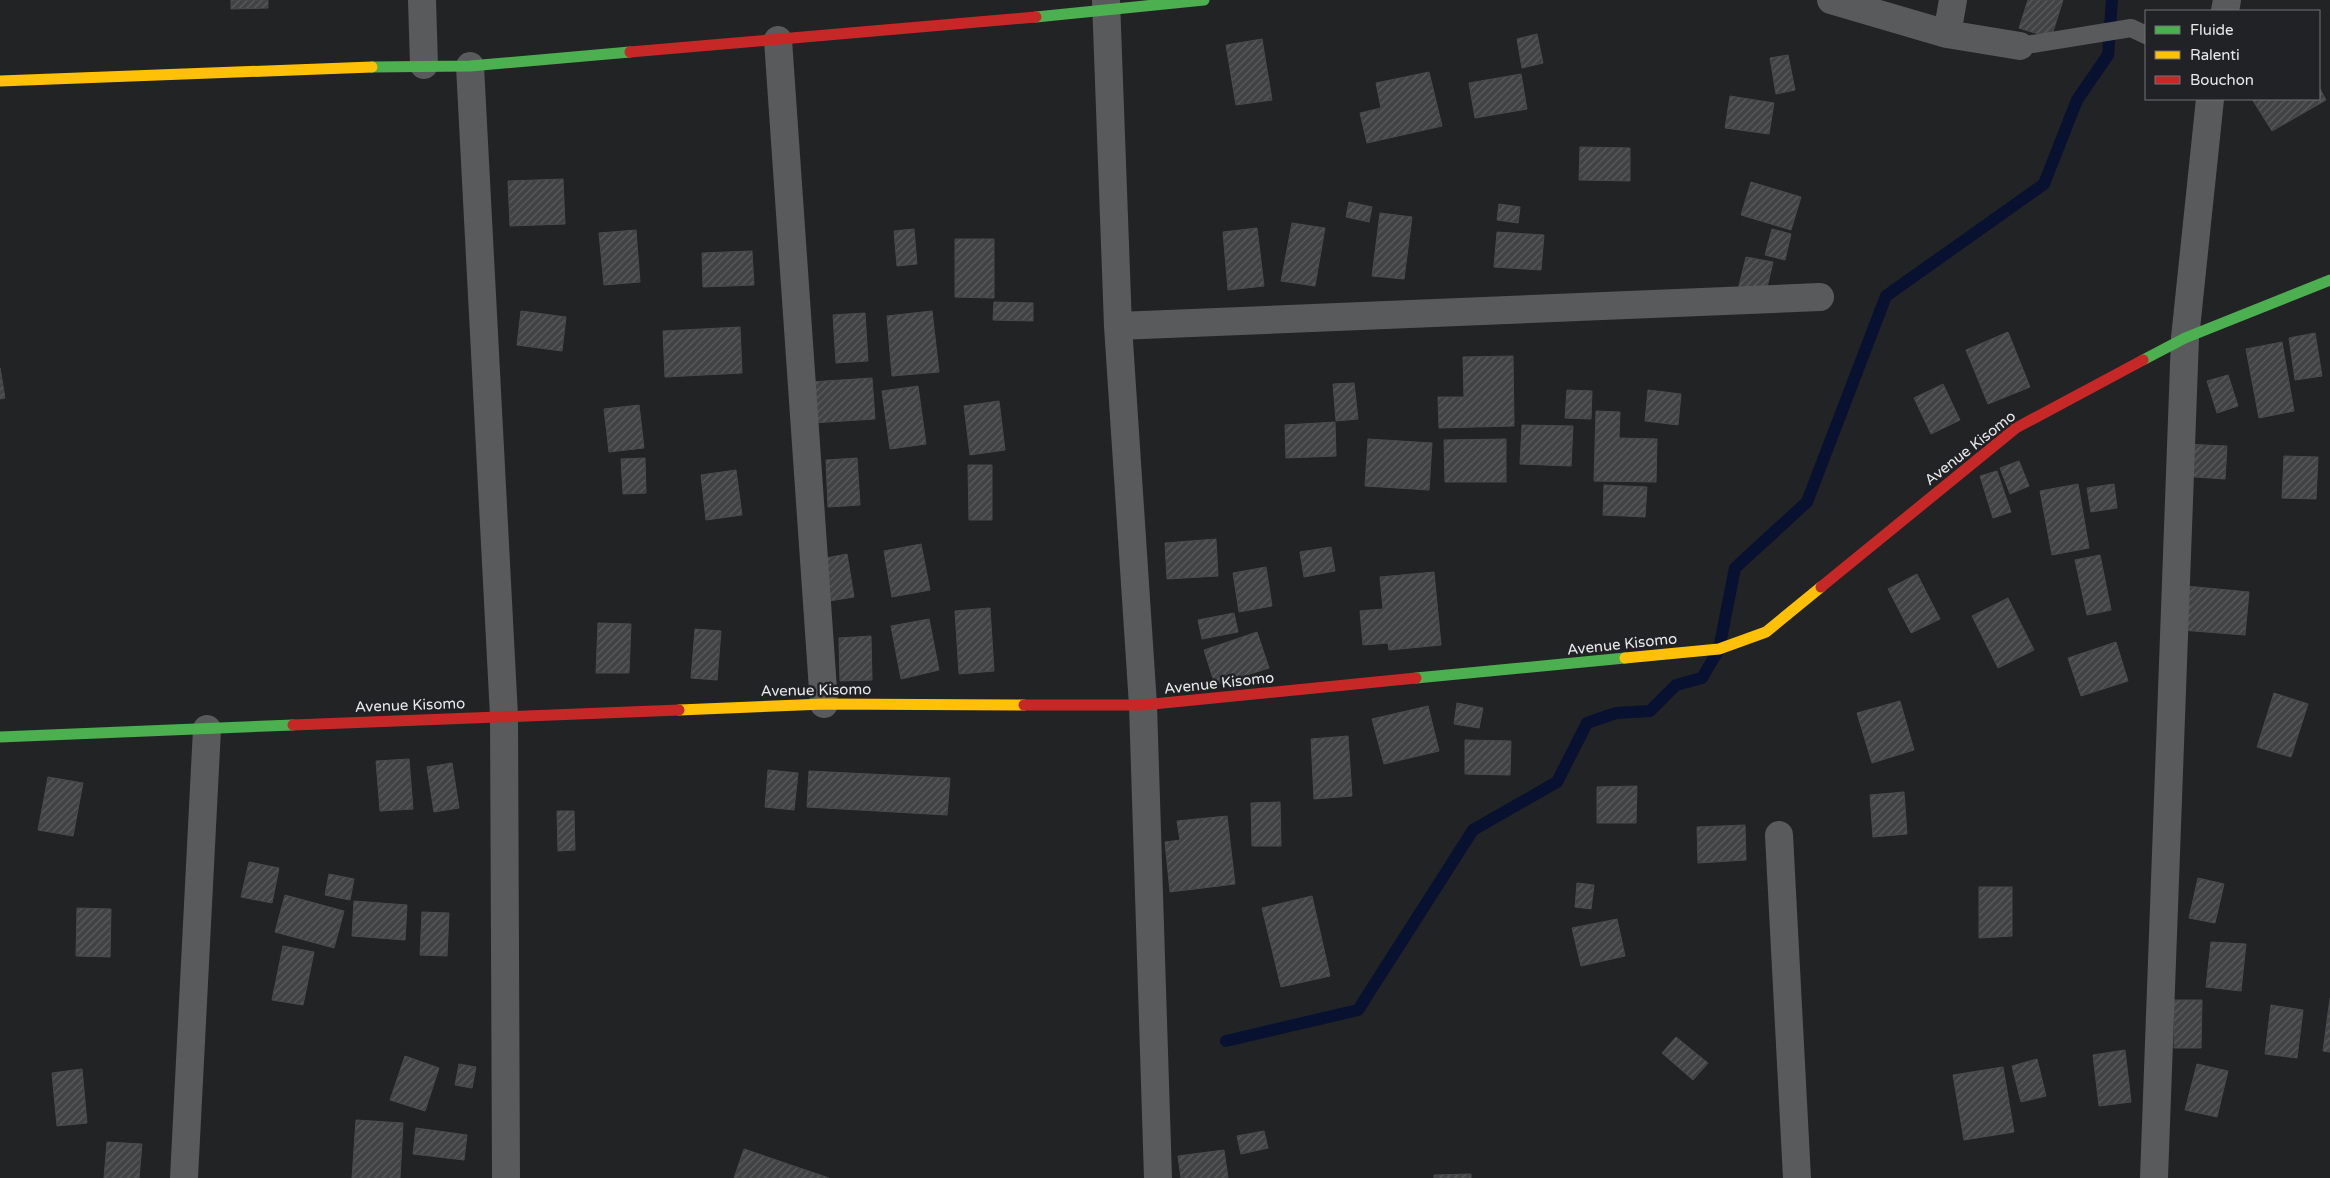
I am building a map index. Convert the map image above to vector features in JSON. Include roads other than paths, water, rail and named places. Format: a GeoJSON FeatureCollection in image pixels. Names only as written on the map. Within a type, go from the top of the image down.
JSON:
{"type":"FeatureCollection","features":[{"type":"Feature","properties":{"kind":"street"},"geometry":{"type":"LineString","coordinates":[[422,0],[424,65]]}},
{"type":"Feature","properties":{"kind":"street"},"geometry":{"type":"LineString","coordinates":[[0,81],[424,65],[470,66],[778,40],[1106,6],[1204,0]]}},
{"type":"Feature","properties":{"kind":"street"},"geometry":{"type":"LineString","coordinates":[[1831,0],[1947,34],[2020,46]]}},
{"type":"Feature","properties":{"kind":"street"},"geometry":{"type":"LineString","coordinates":[[1947,34],[1953,0]]}},
{"type":"Feature","properties":{"kind":"street"},"geometry":{"type":"LineString","coordinates":[[1106,6],[1118,326],[1143,705],[1158,1178]]}},
{"type":"Feature","properties":{"kind":"street"},"geometry":{"type":"LineString","coordinates":[[778,40],[824,704]]}},
{"type":"Feature","properties":{"kind":"street"},"geometry":{"type":"LineString","coordinates":[[470,66],[504,716],[506,1178]]}},
{"type":"Feature","properties":{"kind":"street"},"geometry":{"type":"LineString","coordinates":[[2154,1178],[2185,338],[2210,100]]}},
{"type":"Feature","properties":{"kind":"street","name":"Avenue Kisomo"},"geometry":{"type":"LineString","coordinates":[[0,737],[824,704],[1143,705],[1719,649],[1766,632],[2016,428],[2185,338],[2330,280]]}},
{"type":"Feature","properties":{"kind":"street"},"geometry":{"type":"LineString","coordinates":[[1118,326],[1820,297]]}},
{"type":"Feature","properties":{"kind":"street"},"geometry":{"type":"LineString","coordinates":[[184,1178],[207,728]]}},
{"type":"Feature","properties":{"kind":"street"},"geometry":{"type":"LineString","coordinates":[[1779,835],[1797,1178]]}},
{"type":"Feature","properties":{"kind":"lane"},"geometry":{"type":"LineString","coordinates":[[2020,46],[2131,28],[2145,34]]}},
{"type":"Feature","properties":{"kind":"waterway"},"geometry":{"type":"LineString","coordinates":[[1226,1041],[1358,1010],[1473,830],[1557,782],[1587,723],[1616,713],[1650,711],[1676,685],[1702,678],[1719,649],[1735,568],[1807,502],[1886,296],[2044,184],[2077,100],[2108,55],[2112,0]]}}]}
